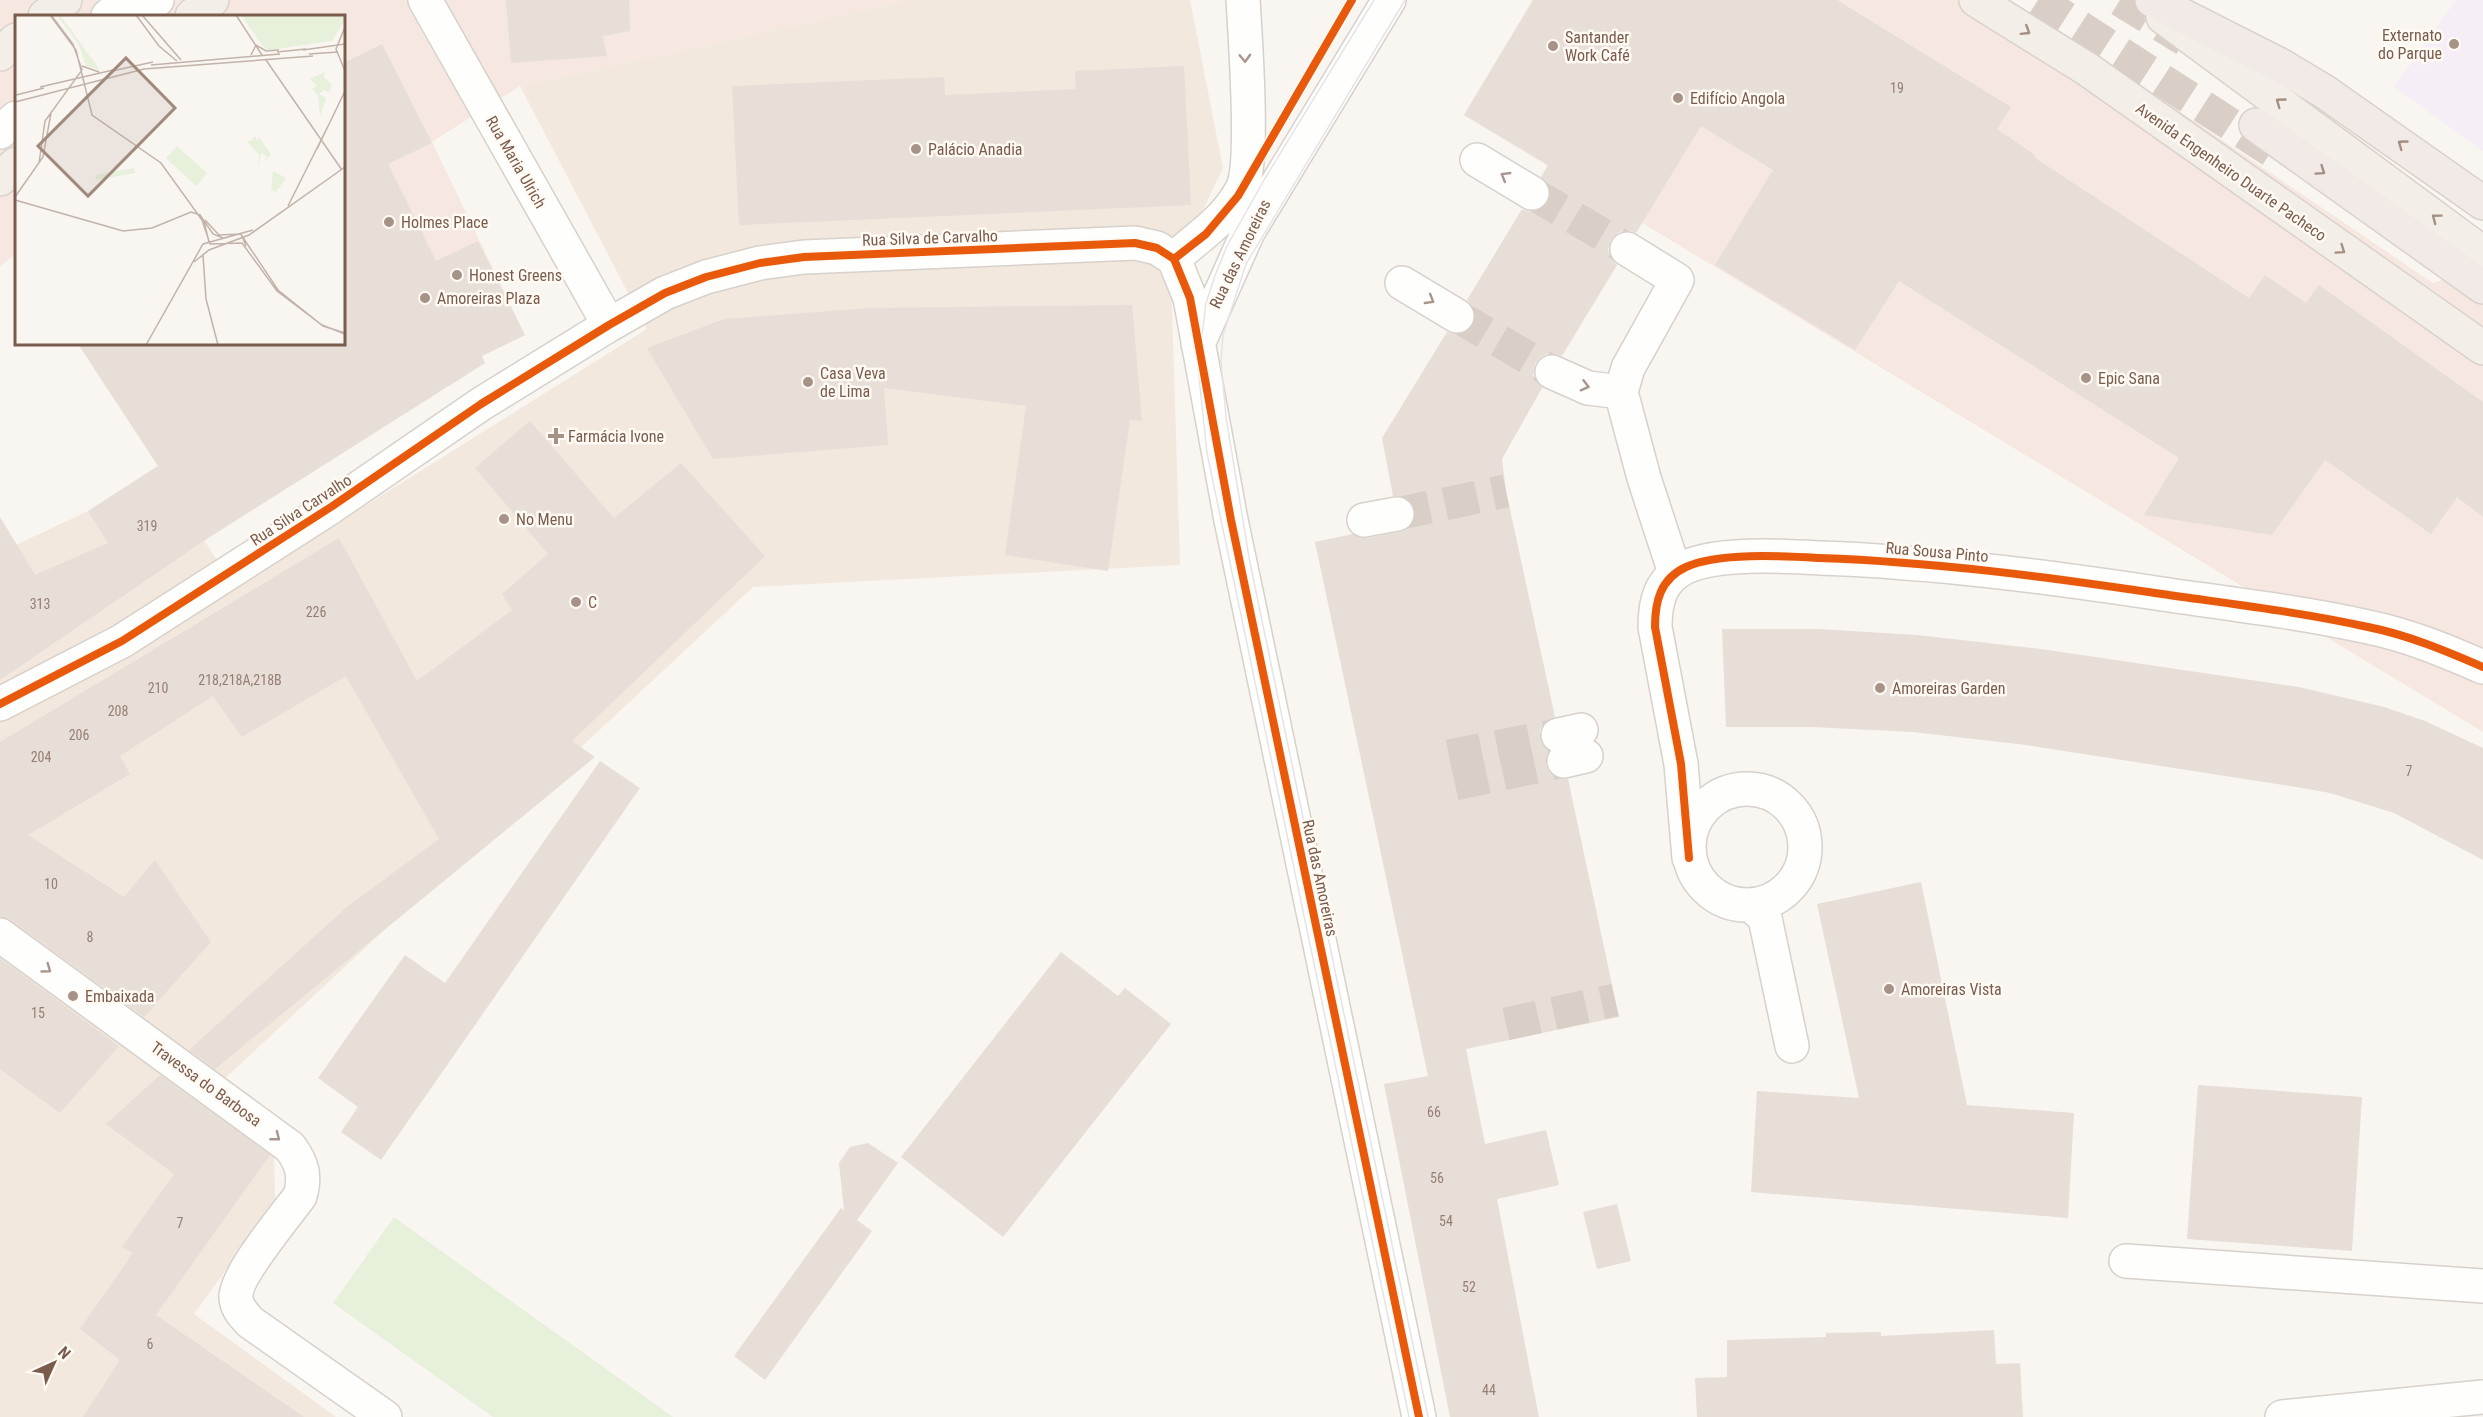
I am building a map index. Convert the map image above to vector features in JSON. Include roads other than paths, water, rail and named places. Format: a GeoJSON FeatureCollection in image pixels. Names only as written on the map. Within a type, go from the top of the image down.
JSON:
{"type":"FeatureCollection","features":[{"type":"Feature","properties":{"kind":"highway"},"geometry":{"type":"LineString","coordinates":[[2152,0],[2280,65],[2325,92],[2483,203]]}},
{"type":"Feature","properties":{"kind":"highway"},"geometry":{"type":"LineString","coordinates":[[2256,125],[2483,287]]}},
{"type":"Feature","properties":{"kind":"main road"},"geometry":{"type":"LineString","coordinates":[[46,15],[65,0]]}},
{"type":"Feature","properties":{"kind":"main road"},"geometry":{"type":"LineString","coordinates":[[193,15],[212,0]]}},
{"type":"Feature","properties":{"kind":"main road","name":"Avenida Engenheiro Duarte Pacheco"},"geometry":{"type":"LineString","coordinates":[[1976,0],[2087,69],[2483,348]]}},
{"type":"Feature","properties":{"kind":"main road"},"geometry":{"type":"LineString","coordinates":[[2138,0],[2272,96],[2483,253]]}},
{"type":"Feature","properties":{"kind":"main road"},"geometry":{"type":"LineString","coordinates":[[0,54],[15,41]]}},
{"type":"Feature","properties":{"kind":"main road"},"geometry":{"type":"LineString","coordinates":[[0,179],[15,165]]}},
{"type":"Feature","properties":{"kind":"street"},"geometry":{"type":"LineString","coordinates":[[109,15],[128,0]]}},
{"type":"Feature","properties":{"kind":"street"},"geometry":{"type":"LineString","coordinates":[[139,15],[157,0]]}},
{"type":"Feature","properties":{"kind":"street","name":"Rua Maria Ulrich"},"geometry":{"type":"LineString","coordinates":[[424,0],[609,325]]}},
{"type":"Feature","properties":{"kind":"street"},"geometry":{"type":"LineString","coordinates":[[1198,344],[1190,298],[1174,259],[1206,234],[1228,211],[1245,182],[1247,110],[1243,0]]}},
{"type":"Feature","properties":{"kind":"street","name":"Rua das Amoreiras"},"geometry":{"type":"LineString","coordinates":[[1389,0],[1248,232],[1198,344],[1233,531],[1419,1417]]}},
{"type":"Feature","properties":{"kind":"street"},"geometry":{"type":"LineString","coordinates":[[0,107],[15,94]]}},
{"type":"Feature","properties":{"kind":"street"},"geometry":{"type":"LineString","coordinates":[[0,132],[15,119]]}},
{"type":"Feature","properties":{"kind":"street"},"geometry":{"type":"LineString","coordinates":[[1478,160],[1532,193]]}},
{"type":"Feature","properties":{"kind":"street","name":"Rua Silva de Carvalho"},"geometry":{"type":"LineString","coordinates":[[609,325],[665,293],[706,277],[760,263],[804,257],[1135,243],[1157,248],[1174,259]]}},
{"type":"Feature","properties":{"kind":"street"},"geometry":{"type":"LineString","coordinates":[[1627,249],[1677,280],[1628,368],[1622,392],[1638,456],[1675,573],[1665,585],[1655,604],[1654,627],[1681,764],[1689,858],[1697,878],[1711,894],[1731,903],[1752,905],[1771,900],[1787,889],[1799,874],[1805,855],[1804,836],[1797,817],[1767,792],[1723,786],[1703,779],[1681,764]]}},
{"type":"Feature","properties":{"kind":"street"},"geometry":{"type":"LineString","coordinates":[[1402,283],[1457,316]]}},
{"type":"Feature","properties":{"kind":"street","name":"Rua Silva Carvalho"},"geometry":{"type":"LineString","coordinates":[[0,704],[122,641],[331,507],[481,404],[609,325]]}},
{"type":"Feature","properties":{"kind":"street"},"geometry":{"type":"LineString","coordinates":[[1552,372],[1588,388],[1622,392]]}},
{"type":"Feature","properties":{"kind":"street"},"geometry":{"type":"LineString","coordinates":[[1364,519],[1397,514]]}},
{"type":"Feature","properties":{"kind":"street","name":"Rua Sousa Pinto"},"geometry":{"type":"LineString","coordinates":[[1675,573],[1703,561],[1774,556],[1876,560],[1982,569],[2359,625],[2433,646],[2483,667]]}},
{"type":"Feature","properties":{"kind":"street"},"geometry":{"type":"LineString","coordinates":[[1689,858],[1689,837],[1696,817],[1709,801],[1727,792],[1747,788]]}},
{"type":"Feature","properties":{"kind":"street"},"geometry":{"type":"LineString","coordinates":[[1752,905],[1766,918],[1792,1046]]}},
{"type":"Feature","properties":{"kind":"street","name":"Travessa do Barbosa"},"geometry":{"type":"LineString","coordinates":[[0,935],[230,1101],[290,1147],[298,1157],[305,1180],[300,1196],[244,1274],[236,1298],[240,1311],[250,1322],[385,1417]]}},
{"type":"Feature","properties":{"kind":"street"},"geometry":{"type":"LineString","coordinates":[[2126,1261],[2483,1286]]}},
{"type":"Feature","properties":{"kind":"street"},"geometry":{"type":"LineString","coordinates":[[2282,1417],[2483,1397]]}},
{"type":"Feature","properties":{"kind":"tunnel"},"geometry":{"type":"LineString","coordinates":[[2038,0],[2278,155]]}},
{"type":"Feature","properties":{"kind":"tunnel"},"geometry":{"type":"LineString","coordinates":[[2120,0],[2185,40]]}},
{"type":"Feature","properties":{"kind":"tunnel"},"geometry":{"type":"LineString","coordinates":[[1532,193],[1627,249]]}},
{"type":"Feature","properties":{"kind":"tunnel"},"geometry":{"type":"LineString","coordinates":[[1457,316],[1552,372]]}},
{"type":"Feature","properties":{"kind":"tunnel"},"geometry":{"type":"LineString","coordinates":[[1397,514],[1506,491]]}},
{"type":"Feature","properties":{"kind":"tunnel"},"geometry":{"type":"LineString","coordinates":[[1449,756],[1558,735]]}},
{"type":"Feature","properties":{"kind":"tunnel"},"geometry":{"type":"LineString","coordinates":[[1455,784],[1564,761]]}},
{"type":"Feature","properties":{"kind":"tunnel"},"geometry":{"type":"LineString","coordinates":[[1506,1024],[1615,1000]]}},
{"type":"Feature","properties":{"kind":"tram line"},"geometry":{"type":"LineString","coordinates":[[1374,0],[1264,180],[1227,246],[1206,303],[1198,367],[1207,453],[1409,1417]]}},
{"type":"Feature","properties":{"kind":"tram line"},"geometry":{"type":"LineString","coordinates":[[1405,0],[1246,264],[1223,335],[1221,361],[1226,417],[1250,563],[1428,1417]]}},
{"type":"Feature","properties":{"kind":"place","name":"Externato do Parque"},"geometry":{"type":"Point","coordinates":[2454,44]}},
{"type":"Feature","properties":{"kind":"place","name":"Santander Work Café"},"geometry":{"type":"Point","coordinates":[1553,46]}},
{"type":"Feature","properties":{"kind":"place","name":"Edifício Angola"},"geometry":{"type":"Point","coordinates":[1678,98]}},
{"type":"Feature","properties":{"kind":"place","name":"Palácio Anadia"},"geometry":{"type":"Point","coordinates":[916,149]}},
{"type":"Feature","properties":{"kind":"place","name":"Holmes Place"},"geometry":{"type":"Point","coordinates":[389,222]}},
{"type":"Feature","properties":{"kind":"place","name":"Honest Greens"},"geometry":{"type":"Point","coordinates":[457,275]}},
{"type":"Feature","properties":{"kind":"place","name":"Amoreiras Plaza"},"geometry":{"type":"Point","coordinates":[425,298]}},
{"type":"Feature","properties":{"kind":"place","name":"Epic Sana"},"geometry":{"type":"Point","coordinates":[2086,378]}},
{"type":"Feature","properties":{"kind":"place","name":"Casa Veva de Lima"},"geometry":{"type":"Point","coordinates":[808,382]}},
{"type":"Feature","properties":{"kind":"place","name":"Farmácia Ivone"},"geometry":{"type":"Point","coordinates":[556,436]}},
{"type":"Feature","properties":{"kind":"place","name":"No Menu"},"geometry":{"type":"Point","coordinates":[504,519]}},
{"type":"Feature","properties":{"kind":"place","name":"C"},"geometry":{"type":"Point","coordinates":[576,602]}},
{"type":"Feature","properties":{"kind":"place","name":"Amoreiras Garden"},"geometry":{"type":"Point","coordinates":[1880,688]}},
{"type":"Feature","properties":{"kind":"place","name":"Amoreiras Vista"},"geometry":{"type":"Point","coordinates":[1889,989]}},
{"type":"Feature","properties":{"kind":"place","name":"Embaixada"},"geometry":{"type":"Point","coordinates":[73,996]}}]}
